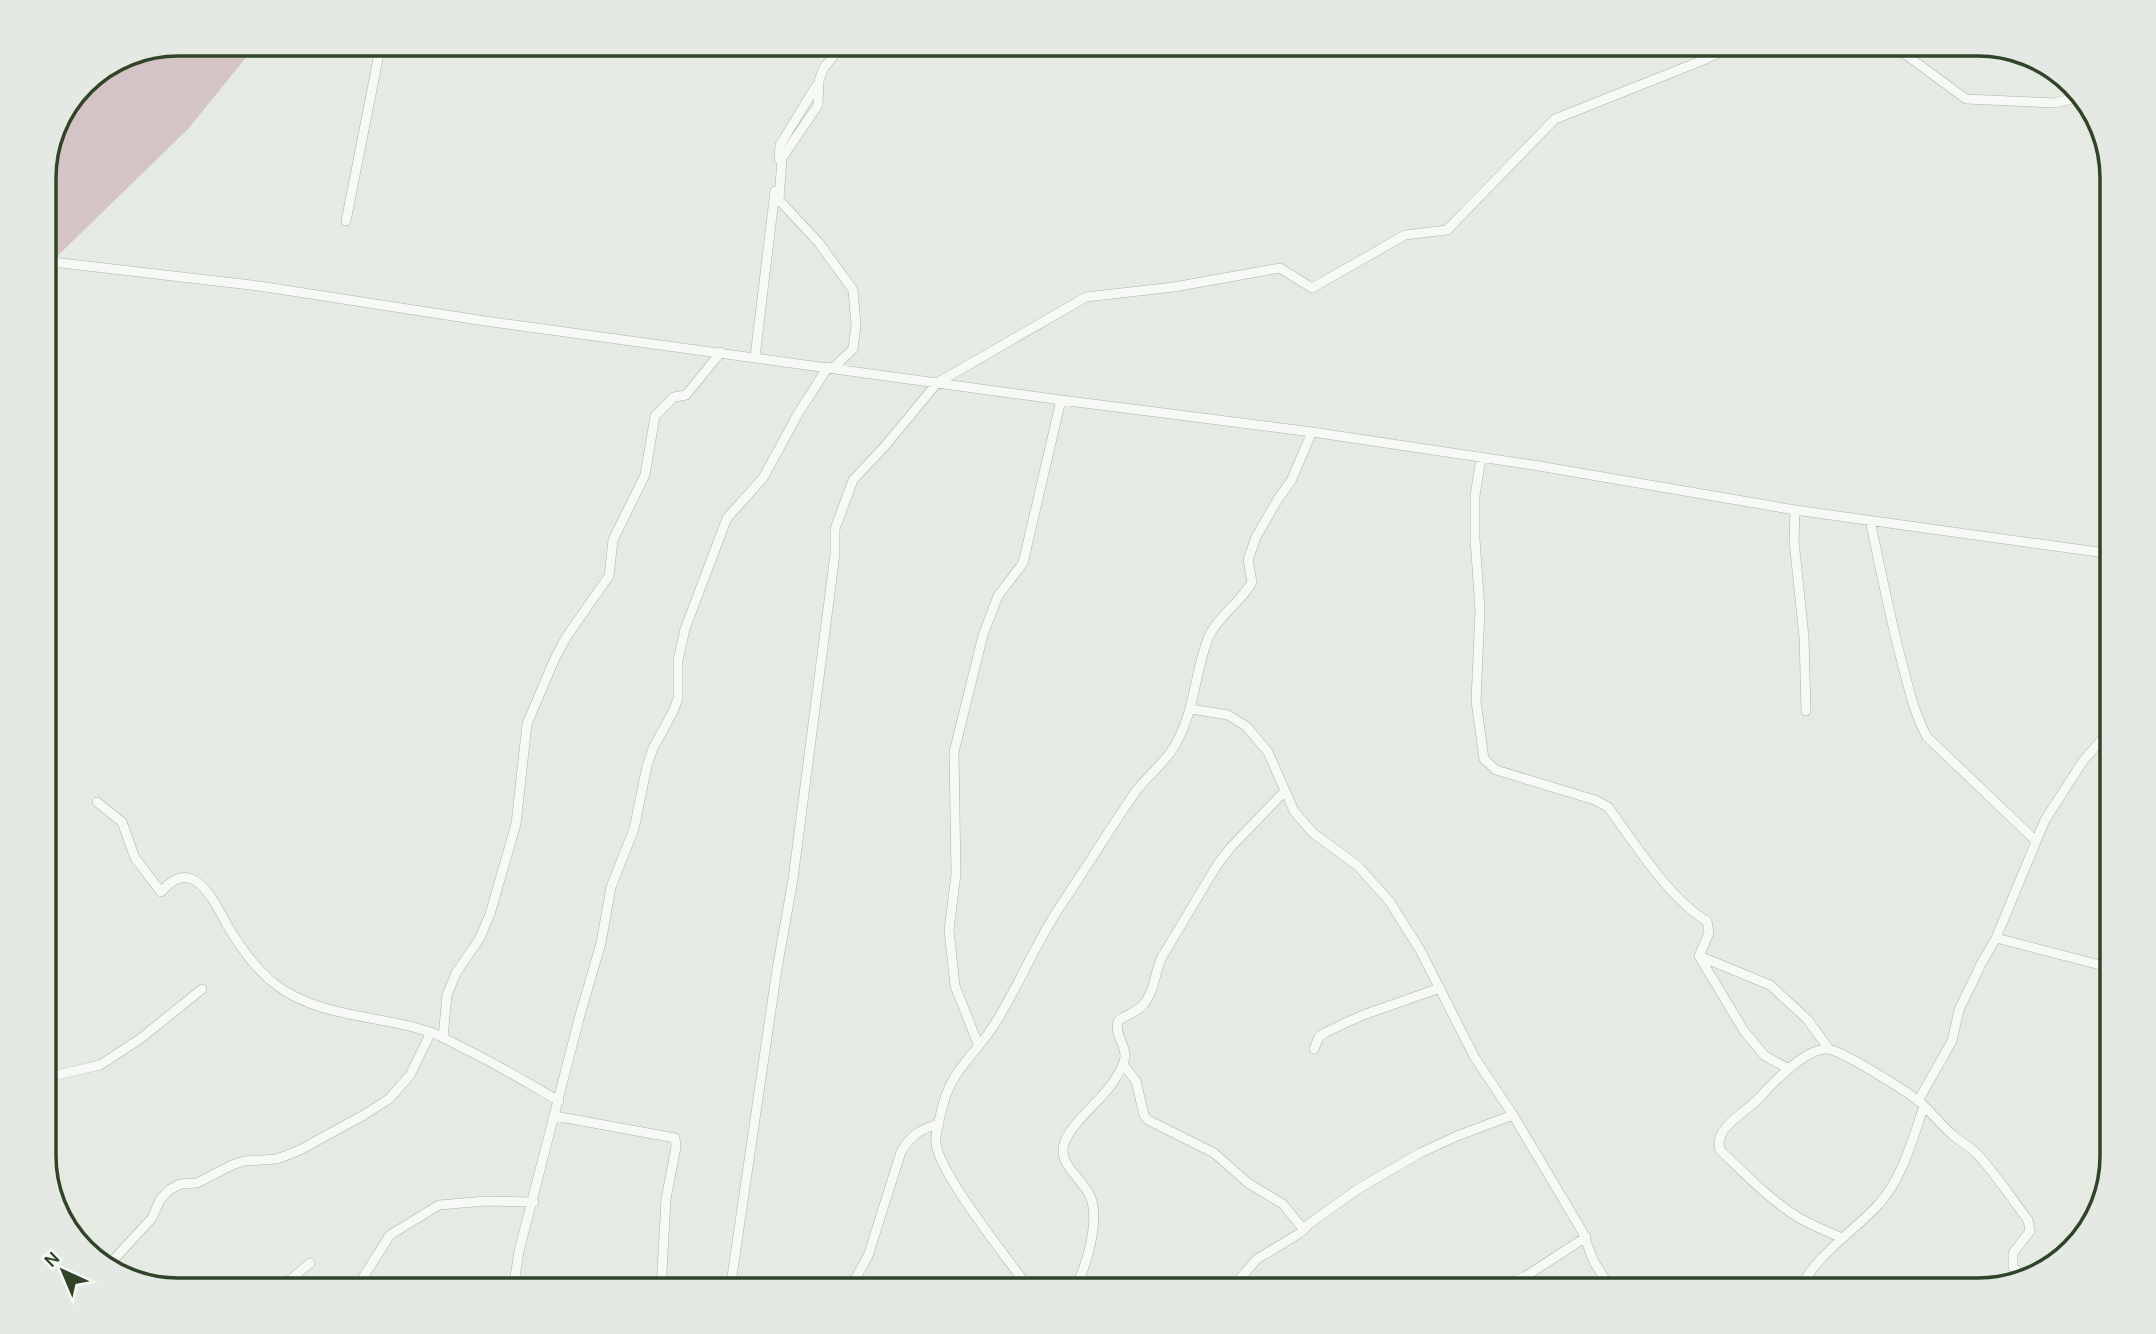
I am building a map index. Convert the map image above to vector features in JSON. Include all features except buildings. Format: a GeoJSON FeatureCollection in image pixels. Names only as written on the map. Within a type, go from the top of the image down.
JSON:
{"type":"FeatureCollection","features":[{"type":"Feature","properties":{"kind":"street"},"geometry":{"type":"LineString","coordinates":[[346,221],[380,56]]}},
{"type":"Feature","properties":{"kind":"street"},"geometry":{"type":"LineString","coordinates":[[755,357],[780,145],[819,81],[823,69],[833,56]]}},
{"type":"Feature","properties":{"kind":"street"},"geometry":{"type":"LineString","coordinates":[[732,1278],[793,879],[835,554],[835,529],[853,480],[937,383],[1086,297],[1174,287],[1280,268],[1312,288],[1405,235],[1447,230],[1555,119],[1712,56]]}},
{"type":"Feature","properties":{"kind":"street"},"geometry":{"type":"LineString","coordinates":[[1908,56],[1966,99],[2054,103],[2071,99]]}},
{"type":"Feature","properties":{"kind":"street"},"geometry":{"type":"LineString","coordinates":[[515,1278],[519,1251],[601,943],[611,887],[634,829],[650,757],[676,705],[678,660],[685,629],[718,538],[727,518],[763,478],[799,412],[831,367],[853,349],[856,325],[853,290],[819,243],[779,200],[782,158],[818,104],[819,81]]}},
{"type":"Feature","properties":{"kind":"street"},"geometry":{"type":"LineString","coordinates":[[56,264],[259,286],[382,306],[937,383],[1312,432],[1796,510],[2100,552]]}},
{"type":"Feature","properties":{"kind":"street"},"geometry":{"type":"LineString","coordinates":[[443,1038],[445,1006],[450,986],[480,938],[516,824],[527,724],[555,658],[590,601],[609,576],[613,540],[645,475],[655,415],[674,397],[686,395],[721,352]]}},
{"type":"Feature","properties":{"kind":"street"},"geometry":{"type":"LineString","coordinates":[[978,1044],[956,986],[949,930],[956,874],[954,752],[984,635],[998,596],[1023,563],[1061,400]]}},
{"type":"Feature","properties":{"kind":"street"},"geometry":{"type":"LineString","coordinates":[[1022,1278],[940,1157],[936,1142],[945,1093],[1000,1015],[1040,939],[1065,899],[1137,791],[1170,752],[1191,709],[1207,641],[1213,630],[1241,600],[1252,582],[1248,560],[1256,537],[1292,481],[1312,432]]}},
{"type":"Feature","properties":{"kind":"street"},"geometry":{"type":"LineString","coordinates":[[1481,458],[1475,496],[1480,610],[1476,676],[1484,759],[1496,770],[1595,800],[1608,807],[1675,894],[1707,921],[1709,933],[1699,956]]}},
{"type":"Feature","properties":{"kind":"street"},"geometry":{"type":"LineString","coordinates":[[1796,510],[1794,541],[1804,636],[1806,711]]}},
{"type":"Feature","properties":{"kind":"street"},"geometry":{"type":"LineString","coordinates":[[1870,520],[1912,704],[1927,737],[2035,840]]}},
{"type":"Feature","properties":{"kind":"street"},"geometry":{"type":"LineString","coordinates":[[1191,709],[1228,715],[1246,726],[1268,752],[1294,811],[1312,833],[1358,866],[1391,902],[1420,950],[1475,1058],[1513,1115],[1586,1237],[1594,1262],[1604,1278]]}},
{"type":"Feature","properties":{"kind":"street"},"geometry":{"type":"LineString","coordinates":[[1807,1278],[1816,1264],[1878,1205],[1900,1172],[1921,1104],[1948,1048],[1959,1010],[1996,938],[2035,840],[2083,761],[2100,742]]}},
{"type":"Feature","properties":{"kind":"street"},"geometry":{"type":"LineString","coordinates":[[1078,1278],[1084,1264],[1095,1210],[1088,1191],[1066,1161],[1064,1143],[1071,1130],[1113,1083],[1123,1064],[1125,1055],[1118,1035],[1118,1021],[1133,1013],[1151,995],[1156,969],[1162,957],[1217,865],[1285,791]]}},
{"type":"Feature","properties":{"kind":"street"},"geometry":{"type":"LineString","coordinates":[[97,802],[122,822],[135,858],[160,892],[170,881],[188,878],[201,886],[215,899],[231,932],[258,971],[287,993],[310,1004],[431,1032],[494,1063],[559,1101]]}},
{"type":"Feature","properties":{"kind":"street"},"geometry":{"type":"LineString","coordinates":[[1996,938],[2100,965]]}},
{"type":"Feature","properties":{"kind":"street"},"geometry":{"type":"LineString","coordinates":[[1699,956],[1770,985],[1807,1019],[1829,1049],[1862,1065],[1921,1104],[1953,1135],[1978,1154],[2028,1220],[2030,1231],[2013,1253],[2014,1267],[2018,1271]]}},
{"type":"Feature","properties":{"kind":"street"},"geometry":{"type":"LineString","coordinates":[[1699,956],[1744,1031],[1765,1056],[1789,1069]]}},
{"type":"Feature","properties":{"kind":"street"},"geometry":{"type":"LineString","coordinates":[[1314,1049],[1319,1037],[1326,1032],[1363,1015],[1440,988]]}},
{"type":"Feature","properties":{"kind":"street"},"geometry":{"type":"LineString","coordinates":[[56,1075],[100,1065],[140,1039],[202,989]]}},
{"type":"Feature","properties":{"kind":"street"},"geometry":{"type":"LineString","coordinates":[[114,1260],[152,1218],[158,1210],[160,1200],[169,1190],[180,1184],[197,1183],[244,1161],[277,1159],[299,1150],[389,1099],[410,1075],[431,1032]]}},
{"type":"Feature","properties":{"kind":"street"},"geometry":{"type":"LineString","coordinates":[[1829,1049],[1819,1051],[1789,1069],[1750,1109],[1727,1125],[1718,1145],[1765,1194],[1798,1218],[1842,1238]]}},
{"type":"Feature","properties":{"kind":"street"},"geometry":{"type":"LineString","coordinates":[[1123,1064],[1136,1081],[1144,1115],[1148,1120],[1214,1153],[1248,1183],[1283,1204],[1303,1229]]}},
{"type":"Feature","properties":{"kind":"street"},"geometry":{"type":"LineString","coordinates":[[1240,1278],[1257,1259],[1300,1233],[1358,1189],[1420,1153],[1513,1115]]}},
{"type":"Feature","properties":{"kind":"street"},"geometry":{"type":"LineString","coordinates":[[555,1116],[675,1139],[676,1147],[666,1199],[662,1278]]}},
{"type":"Feature","properties":{"kind":"street"},"geometry":{"type":"LineString","coordinates":[[856,1278],[868,1256],[901,1152],[908,1140],[920,1129],[939,1124]]}},
{"type":"Feature","properties":{"kind":"street"},"geometry":{"type":"LineString","coordinates":[[363,1278],[390,1235],[439,1205],[486,1201],[534,1202]]}},
{"type":"Feature","properties":{"kind":"street"},"geometry":{"type":"LineString","coordinates":[[1521,1278],[1586,1237]]}},
{"type":"Feature","properties":{"kind":"street"},"geometry":{"type":"LineString","coordinates":[[292,1278],[310,1263]]}},
{"type":"Feature","properties":{"kind":"shaded area"},"geometry":{"type":"Polygon","coordinates":[[[247,56],[188,129],[56,257],[56,170],[60,147],[81,104],[98,86],[117,72],[154,58],[247,56]]]}}]}
